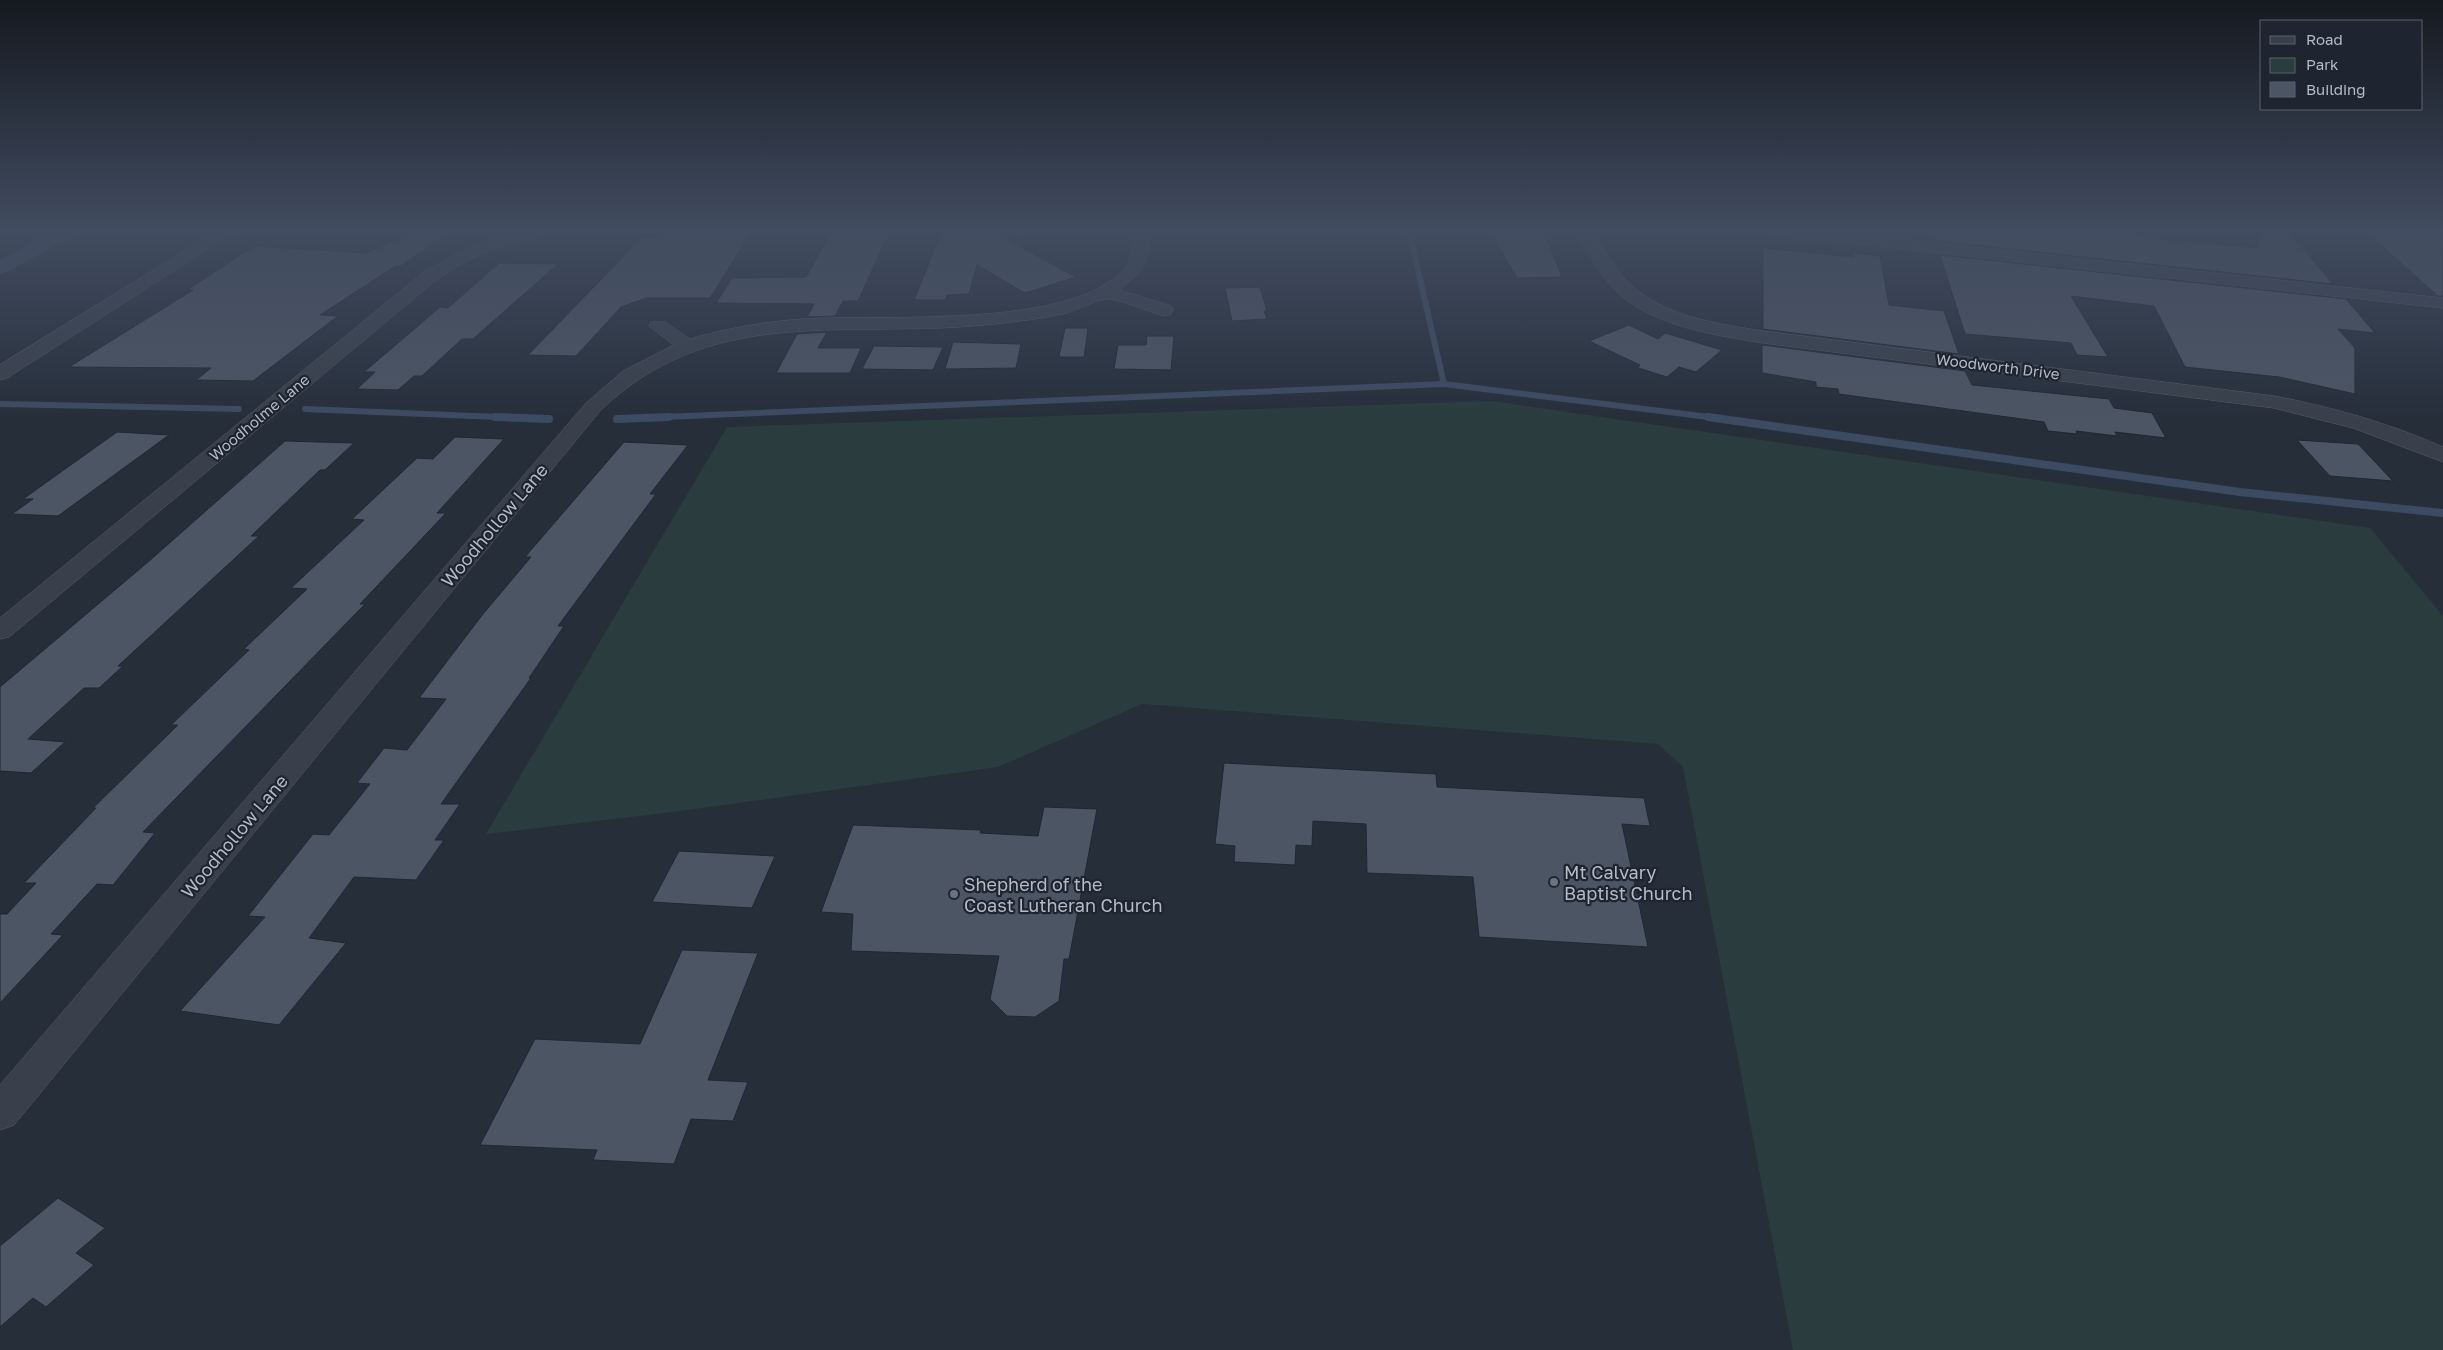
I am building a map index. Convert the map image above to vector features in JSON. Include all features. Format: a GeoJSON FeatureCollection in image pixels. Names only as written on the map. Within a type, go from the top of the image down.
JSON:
{"type":"FeatureCollection","features":[{"type":"Feature","properties":{"kind":"street"},"geometry":{"type":"LineString","coordinates":[[0,374],[127,294]]}},
{"type":"Feature","properties":{"kind":"street","name":"Woodholme Lane"},"geometry":{"type":"LineString","coordinates":[[0,631],[408,294]]}},
{"type":"Feature","properties":{"kind":"street","name":"Woodhollow Lane"},"geometry":{"type":"LineString","coordinates":[[0,1113],[598,401],[630,374],[665,355],[688,346],[734,333],[779,326],[1008,318],[1062,308],[1100,294]]}},
{"type":"Feature","properties":{"kind":"street"},"geometry":{"type":"LineString","coordinates":[[1112,294],[1164,310]]}},
{"type":"Feature","properties":{"kind":"street","name":"Woodworth Drive"},"geometry":{"type":"LineString","coordinates":[[1631,294],[1666,312],[1713,327],[1763,337],[2284,404],[2378,428],[2443,455]]}},
{"type":"Feature","properties":{"kind":"street"},"geometry":{"type":"LineString","coordinates":[[2360,294],[2443,303]]}},
{"type":"Feature","properties":{"kind":"street"},"geometry":{"type":"LineString","coordinates":[[658,326],[688,346]]}},
{"type":"Feature","properties":{"kind":"street"},"geometry":{"type":"LineString","coordinates":[[0,358],[22,360]]}},
{"type":"Feature","properties":{"kind":"green space"},"geometry":{"type":"Polygon","coordinates":[[[1491,401],[2370,528],[2443,616],[2443,1350],[1793,1350],[1683,767],[1658,744],[1142,704],[998,767],[673,812],[486,834],[727,427],[1491,401]]]}},
{"type":"Feature","properties":{"kind":"building"},"geometry":{"type":"Polygon","coordinates":[[[187,294],[352,294],[320,315],[338,316],[253,381],[196,380],[211,368],[69,367],[187,294]]]}},
{"type":"Feature","properties":{"kind":"building"},"geometry":{"type":"Polygon","coordinates":[[[464,294],[524,294],[473,339],[462,339],[422,376],[414,376],[398,390],[357,389],[375,372],[364,372],[440,307],[448,308],[464,294]]]}},
{"type":"Feature","properties":{"kind":"building"},"geometry":{"type":"Polygon","coordinates":[[[587,294],[713,294],[710,298],[646,298],[621,307],[576,356],[528,355],[587,294]]]}},
{"type":"Feature","properties":{"kind":"building"},"geometry":{"type":"Polygon","coordinates":[[[722,294],[861,294],[858,301],[843,301],[835,316],[807,317],[814,304],[716,303],[722,294]]]}},
{"type":"Feature","properties":{"kind":"building"},"geometry":{"type":"Polygon","coordinates":[[[916,294],[969,294],[947,295],[945,300],[914,300],[916,294]]]}},
{"type":"Feature","properties":{"kind":"building"},"geometry":{"type":"Polygon","coordinates":[[[1226,294],[1262,294],[1267,311],[1264,311],[1267,319],[1232,321],[1226,294]]]}},
{"type":"Feature","properties":{"kind":"building"},"geometry":{"type":"Polygon","coordinates":[[[1763,294],[1887,294],[1889,305],[1944,311],[1959,354],[1763,329],[1763,294]]]}},
{"type":"Feature","properties":{"kind":"building"},"geometry":{"type":"Polygon","coordinates":[[[1952,294],[2300,294],[2346,299],[2375,333],[2338,329],[2355,348],[2355,394],[2279,377],[2185,367],[2154,306],[2071,296],[2108,357],[2077,355],[2071,343],[1965,334],[1952,294]]]}},
{"type":"Feature","properties":{"kind":"building"},"geometry":{"type":"Polygon","coordinates":[[[1629,325],[1658,339],[1665,333],[1722,350],[1696,372],[1679,367],[1667,377],[1638,368],[1640,365],[1589,341],[1629,325]]]}},
{"type":"Feature","properties":{"kind":"building"},"geometry":{"type":"Polygon","coordinates":[[[1065,328],[1088,328],[1084,357],[1059,357],[1065,328]]]}},
{"type":"Feature","properties":{"kind":"building"},"geometry":{"type":"Polygon","coordinates":[[[827,332],[818,348],[861,348],[850,373],[776,373],[797,334],[827,332]]]}},
{"type":"Feature","properties":{"kind":"building"},"geometry":{"type":"Polygon","coordinates":[[[1147,336],[1174,336],[1171,370],[1114,369],[1118,345],[1146,345],[1147,336]]]}},
{"type":"Feature","properties":{"kind":"building"},"geometry":{"type":"Polygon","coordinates":[[[953,342],[1021,344],[1016,368],[945,369],[953,342]]]}},
{"type":"Feature","properties":{"kind":"building"},"geometry":{"type":"Polygon","coordinates":[[[1762,345],[1965,371],[1972,385],[2109,399],[2114,408],[2152,413],[2166,438],[2115,432],[2117,436],[2076,431],[2077,434],[2048,431],[2044,422],[1839,394],[1838,389],[1816,387],[1816,382],[1762,373],[1762,345]]]}},
{"type":"Feature","properties":{"kind":"building"},"geometry":{"type":"Polygon","coordinates":[[[874,346],[943,347],[933,370],[862,369],[874,346]]]}},
{"type":"Feature","properties":{"kind":"building"},"geometry":{"type":"Polygon","coordinates":[[[117,432],[169,435],[58,516],[12,514],[33,499],[23,499],[117,432]]]}},
{"type":"Feature","properties":{"kind":"building"},"geometry":{"type":"Polygon","coordinates":[[[455,437],[504,439],[437,513],[446,513],[360,604],[365,604],[143,832],[155,833],[113,885],[97,884],[51,934],[63,935],[0,1003],[0,914],[7,914],[36,883],[24,883],[96,808],[93,808],[178,725],[171,725],[249,650],[244,649],[307,589],[291,588],[364,520],[352,519],[417,458],[433,459],[455,437]]]}},
{"type":"Feature","properties":{"kind":"building"},"geometry":{"type":"Polygon","coordinates":[[[2297,440],[2358,444],[2393,481],[2330,476],[2297,440]]]}},
{"type":"Feature","properties":{"kind":"building"},"geometry":{"type":"Polygon","coordinates":[[[285,441],[354,443],[325,470],[320,470],[251,536],[259,536],[118,666],[123,666],[99,688],[84,688],[28,739],[65,742],[31,773],[0,771],[0,687],[148,562],[285,441]]]}},
{"type":"Feature","properties":{"kind":"building"},"geometry":{"type":"Polygon","coordinates":[[[624,442],[688,445],[650,494],[656,494],[558,626],[564,626],[529,678],[531,678],[441,804],[460,804],[435,840],[444,840],[416,880],[354,877],[309,938],[346,943],[279,1025],[180,1011],[265,917],[248,916],[313,834],[329,835],[370,784],[357,783],[384,748],[407,750],[446,699],[419,698],[483,614],[531,557],[525,557],[624,442]]]}},
{"type":"Feature","properties":{"kind":"building"},"geometry":{"type":"Polygon","coordinates":[[[1224,763],[1436,774],[1437,787],[1644,798],[1650,826],[1622,824],[1648,947],[1479,937],[1473,877],[1367,873],[1366,824],[1313,821],[1312,846],[1296,845],[1295,865],[1234,862],[1235,846],[1215,844],[1224,763]]]}},
{"type":"Feature","properties":{"kind":"building","name":"Shepherd of the Coast Lutheran Church"},"geometry":{"type":"Polygon","coordinates":[[[1044,807],[1097,809],[1069,959],[1064,959],[1059,1001],[1035,1017],[1007,1016],[990,999],[999,956],[851,951],[853,914],[821,912],[853,825],[981,830],[980,833],[1038,836],[1044,807]]]}},
{"type":"Feature","properties":{"kind":"building"},"geometry":{"type":"Polygon","coordinates":[[[679,851],[775,856],[752,908],[652,902],[679,851]]]}},
{"type":"Feature","properties":{"kind":"building"},"geometry":{"type":"Polygon","coordinates":[[[682,950],[758,953],[708,1080],[748,1082],[733,1121],[691,1119],[674,1164],[593,1160],[597,1150],[480,1145],[535,1039],[640,1044],[682,950]]]}},
{"type":"Feature","properties":{"kind":"building"},"geometry":{"type":"Polygon","coordinates":[[[58,1198],[105,1228],[76,1253],[94,1265],[46,1307],[33,1298],[0,1327],[0,1246],[58,1198]]]}},
{"type":"Feature","properties":{"kind":"waterway"},"geometry":{"type":"LineString","coordinates":[[1423,294],[1444,384]]}},
{"type":"Feature","properties":{"kind":"waterway"},"geometry":{"type":"LineString","coordinates":[[640,418],[1444,384]]}},
{"type":"Feature","properties":{"kind":"waterway"},"geometry":{"type":"LineString","coordinates":[[1444,384],[1717,418]]}},
{"type":"Feature","properties":{"kind":"waterway"},"geometry":{"type":"LineString","coordinates":[[0,404],[239,409]]}},
{"type":"Feature","properties":{"kind":"waterway"},"geometry":{"type":"LineString","coordinates":[[305,409],[525,418]]}},
{"type":"Feature","properties":{"kind":"waterway"},"geometry":{"type":"LineString","coordinates":[[495,417],[549,419]]}},
{"type":"Feature","properties":{"kind":"waterway"},"geometry":{"type":"LineString","coordinates":[[617,419],[669,417]]}},
{"type":"Feature","properties":{"kind":"waterway"},"geometry":{"type":"LineString","coordinates":[[1708,417],[2240,492],[2443,513]]}},
{"type":"Feature","properties":{"kind":"place","name":"Mt Calvary Baptist Church"},"geometry":{"type":"Point","coordinates":[1554,882]}},
{"type":"Feature","properties":{"kind":"place","name":"Shepherd of the Coast Lutheran Church"},"geometry":{"type":"Point","coordinates":[954,894]}}]}
